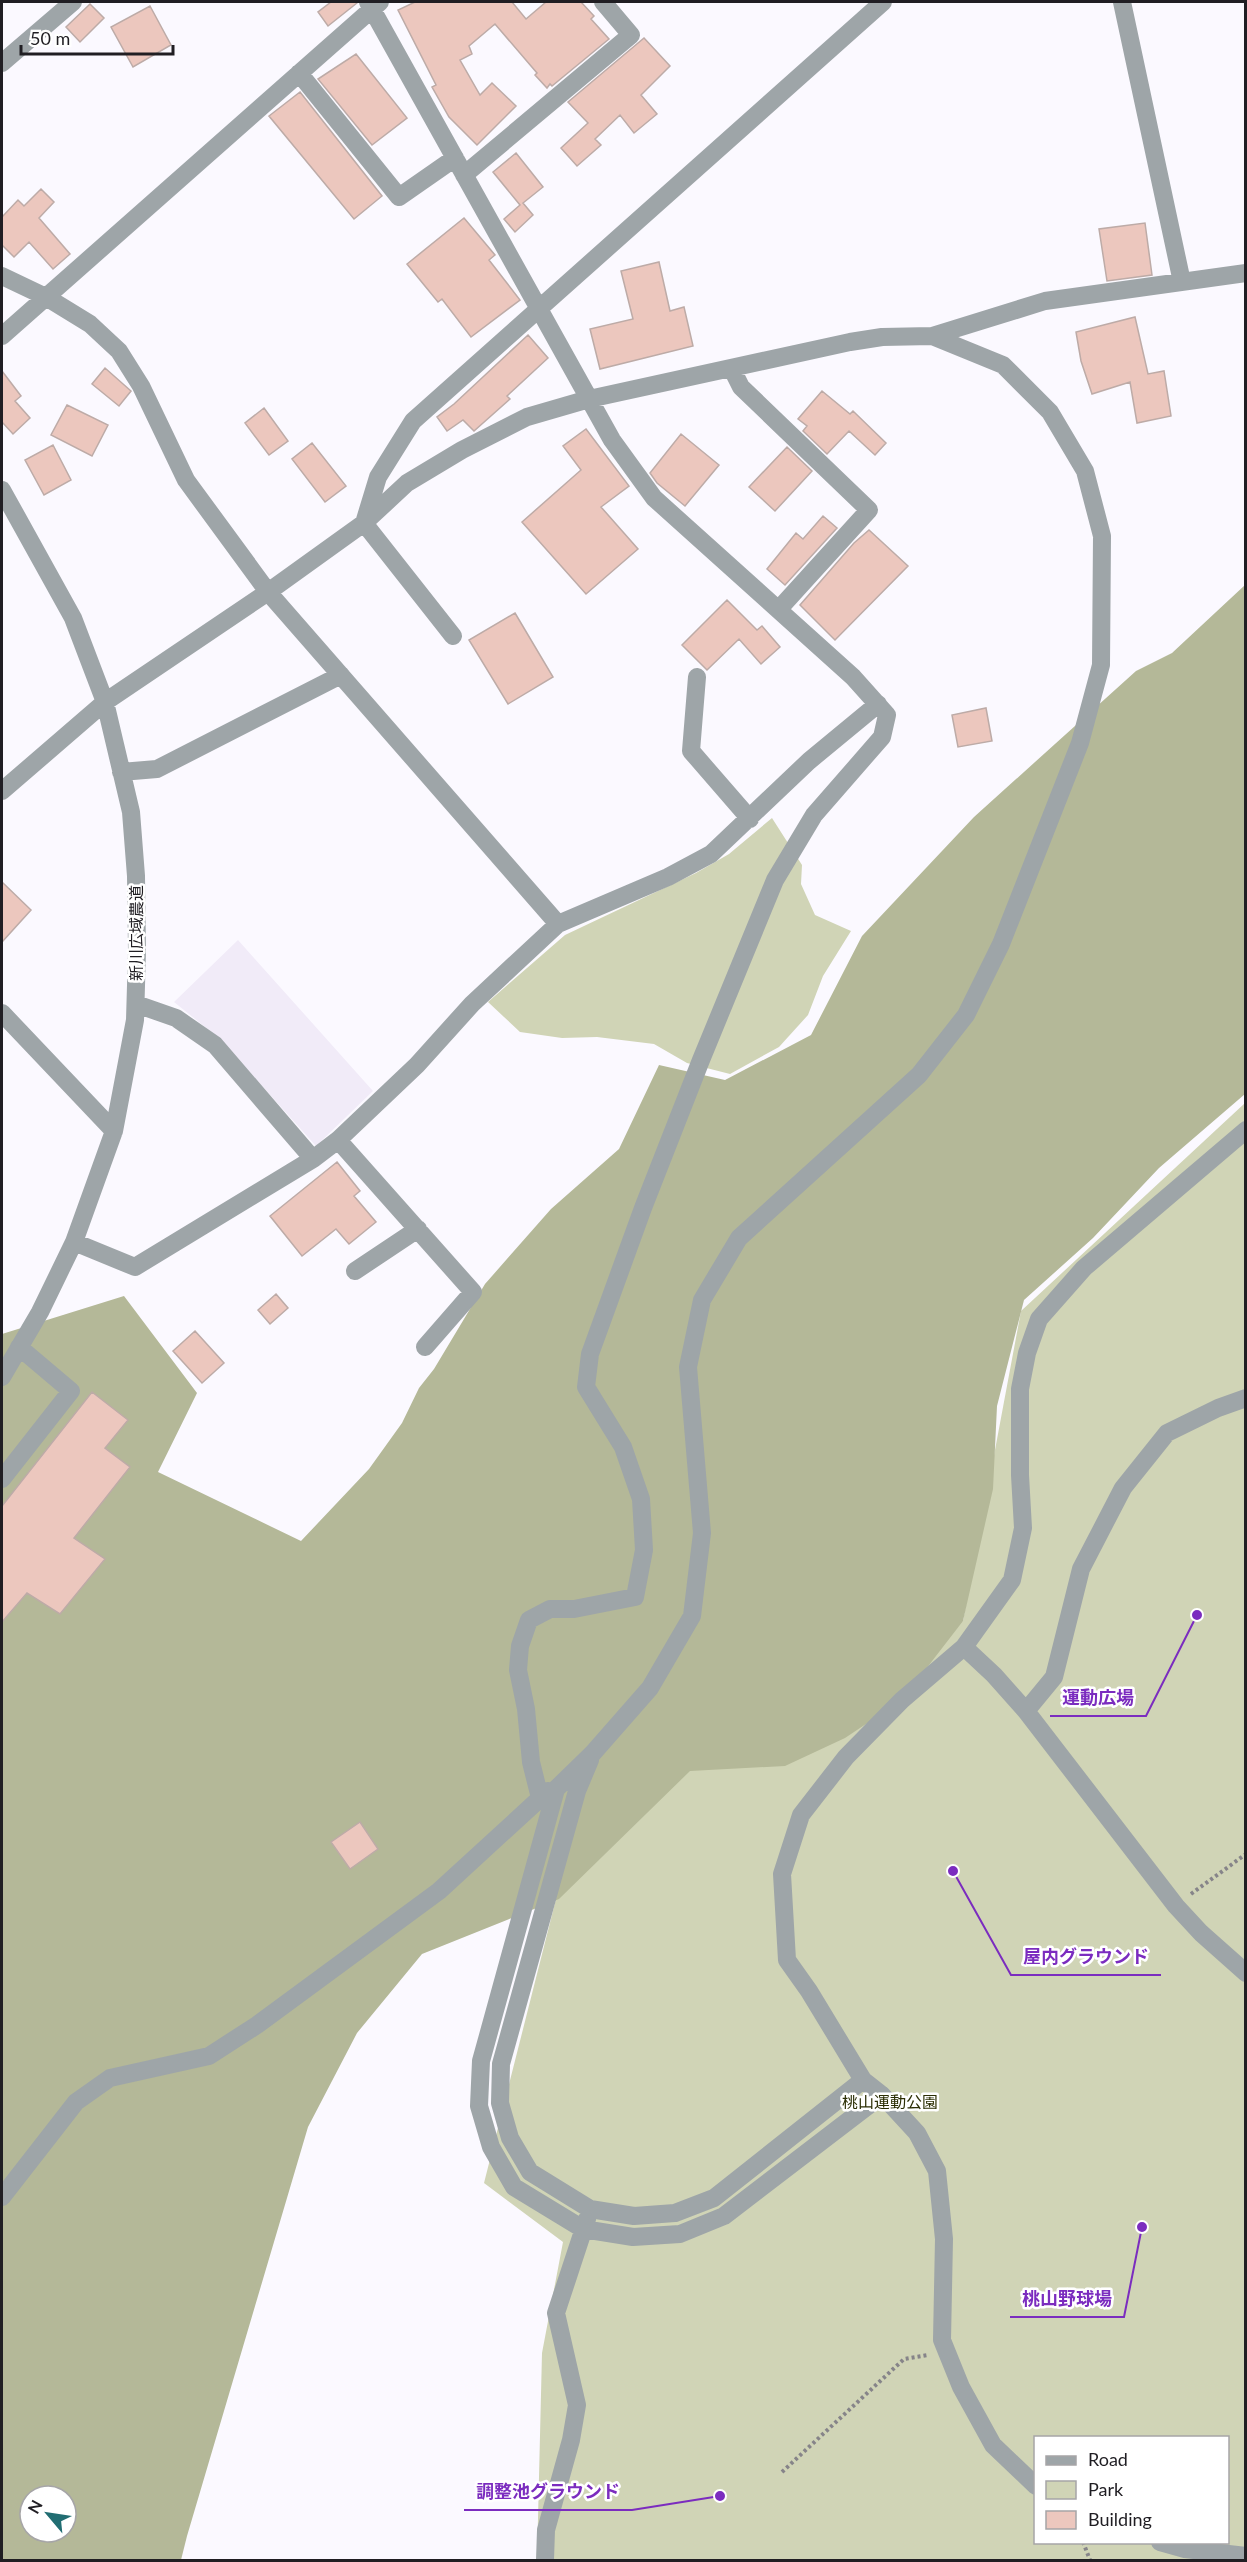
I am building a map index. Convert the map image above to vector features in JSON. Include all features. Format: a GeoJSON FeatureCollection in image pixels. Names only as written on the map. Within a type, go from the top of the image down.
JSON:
{"type":"FeatureCollection","features":[{"type":"Feature","properties":{"kind":"street"},"geometry":{"type":"LineString","coordinates":[[2,63],[73,2]]}},
{"type":"Feature","properties":{"kind":"street"},"geometry":{"type":"LineString","coordinates":[[464,175],[631,35],[603,2]]}},
{"type":"Feature","properties":{"kind":"street"},"geometry":{"type":"LineString","coordinates":[[364,523],[378,477],[413,421],[883,2]]}},
{"type":"Feature","properties":{"kind":"street"},"geometry":{"type":"LineString","coordinates":[[1122,2],[1182,282]]}},
{"type":"Feature","properties":{"kind":"street"},"geometry":{"type":"LineString","coordinates":[[2,336],[374,4],[464,175],[612,440],[654,498],[779,609],[879,704],[887,715],[882,737],[813,815],[771,890],[676,1124],[590,1354],[586,1388],[623,1446],[640,1498],[644,1550],[635,1597],[574,1609],[550,1609],[529,1620],[520,1647],[518,1670],[526,1708],[531,1762],[540,1798]]}},
{"type":"Feature","properties":{"kind":"street"},"geometry":{"type":"LineString","coordinates":[[299,73],[399,197],[455,158]]}},
{"type":"Feature","properties":{"kind":"street"},"geometry":{"type":"LineString","coordinates":[[2,791],[105,702],[268,592],[364,523],[407,483],[462,450],[527,417],[589,399],[882,337],[932,336],[1045,301],[1245,273]]}},
{"type":"Feature","properties":{"kind":"street"},"geometry":{"type":"LineString","coordinates":[[2,276],[46,297],[90,324],[119,351],[141,386],[186,480],[268,592],[558,924]]}},
{"type":"Feature","properties":{"kind":"street"},"geometry":{"type":"LineString","coordinates":[[882,2095],[724,2216],[680,2234],[633,2237],[583,2229],[514,2187],[491,2147],[478,2106],[481,2061],[556,1789],[592,1753],[650,1688],[692,1616],[702,1533],[688,1367],[702,1300],[739,1238],[919,1075],[966,1016],[1001,944],[1080,743],[1101,665],[1102,536],[1085,471],[1050,412],[1003,365],[932,336]]}},
{"type":"Feature","properties":{"kind":"street"},"geometry":{"type":"LineString","coordinates":[[732,369],[741,387],[869,510],[779,609]]}},
{"type":"Feature","properties":{"kind":"street","name":"新川広域農道"},"geometry":{"type":"LineString","coordinates":[[2,490],[73,618],[105,702],[130,812],[136,876],[135,1020],[114,1131],[74,1242],[40,1312],[2,1377]]}},
{"type":"Feature","properties":{"kind":"street"},"geometry":{"type":"LineString","coordinates":[[364,523],[453,636]]}},
{"type":"Feature","properties":{"kind":"street"},"geometry":{"type":"LineString","coordinates":[[121,772],[157,769],[341,675]]}},
{"type":"Feature","properties":{"kind":"street"},"geometry":{"type":"LineString","coordinates":[[697,677],[691,751],[750,819]]}},
{"type":"Feature","properties":{"kind":"street"},"geometry":{"type":"LineString","coordinates":[[74,1242],[135,1267],[313,1158],[338,1140],[417,1065],[472,1004],[558,924],[668,877],[711,854],[809,761],[879,704]]}},
{"type":"Feature","properties":{"kind":"street"},"geometry":{"type":"LineString","coordinates":[[136,1004],[176,1018],[215,1045],[313,1158]]}},
{"type":"Feature","properties":{"kind":"street"},"geometry":{"type":"LineString","coordinates":[[2,1013],[114,1131]]}},
{"type":"Feature","properties":{"kind":"street"},"geometry":{"type":"LineString","coordinates":[[1034,2485],[993,2445],[961,2387],[946,2352],[942,2340],[944,2239],[937,2171],[916,2133],[882,2095],[864,2080],[787,1960],[782,1874],[801,1815],[846,1757],[902,1701],[964,1647],[1012,1580],[1023,1528],[1020,1389],[1028,1353],[1040,1319],[1084,1268],[1245,1130]]}},
{"type":"Feature","properties":{"kind":"street"},"geometry":{"type":"LineString","coordinates":[[338,1140],[473,1292],[425,1347]]}},
{"type":"Feature","properties":{"kind":"street"},"geometry":{"type":"LineString","coordinates":[[355,1271],[418,1229]]}},
{"type":"Feature","properties":{"kind":"street"},"geometry":{"type":"LineString","coordinates":[[2,1479],[71,1391],[19,1347]]}},
{"type":"Feature","properties":{"kind":"street"},"geometry":{"type":"LineString","coordinates":[[1026,1711],[1054,1677],[1081,1569],[1123,1488],[1167,1433],[1218,1408],[1245,1398]]}},
{"type":"Feature","properties":{"kind":"street"},"geometry":{"type":"LineString","coordinates":[[964,1647],[994,1674],[1026,1711],[1176,1906],[1201,1933],[1245,1973]]}},
{"type":"Feature","properties":{"kind":"street"},"geometry":{"type":"LineString","coordinates":[[2,2197],[76,2102],[110,2078],[209,2056],[257,2025],[439,1891],[592,1753]]}},
{"type":"Feature","properties":{"kind":"street"},"geometry":{"type":"LineString","coordinates":[[592,1753],[577,1791],[501,2064],[500,2103],[510,2138],[530,2172],[590,2209],[634,2216],[675,2213],[714,2198],[864,2080]]}},
{"type":"Feature","properties":{"kind":"street"},"geometry":{"type":"LineString","coordinates":[[545,2560],[546,2530],[571,2440],[577,2405],[556,2313],[590,2209]]}},
{"type":"Feature","properties":{"kind":"street"},"geometry":{"type":"LineString","coordinates":[[1167,2544],[1185,2549],[1245,2556]]}},
{"type":"Feature","properties":{"kind":"path"},"geometry":{"type":"LineString","coordinates":[[1176,1906],[1245,1854]]}},
{"type":"Feature","properties":{"kind":"path"},"geometry":{"type":"LineString","coordinates":[[782,2472],[904,2359],[946,2352]]}},
{"type":"Feature","properties":{"kind":"path"},"geometry":{"type":"LineString","coordinates":[[1084,2544],[1090,2560]]}},
{"type":"Feature","properties":{"kind":"shaded area"},"geometry":{"type":"Polygon","coordinates":[[[238,940],[373,1091],[316,1146],[220,1039],[174,1002],[238,940]]]}},
{"type":"Feature","properties":{"kind":"green space"},"geometry":{"type":"Polygon","coordinates":[[[1245,585],[1245,1094],[1159,1168],[1093,1238],[1024,1300],[997,1406],[993,1489],[963,1621],[902,1700],[845,1738],[785,1766],[690,1771],[559,1899],[422,1954],[357,2033],[308,2127],[181,2560],[2,2560],[2,1334],[124,1296],[197,1393],[158,1472],[301,1541],[369,1469],[402,1423],[419,1388],[434,1369],[485,1284],[551,1209],[619,1149],[659,1065],[725,1080],[811,1035],[862,936],[974,817],[1136,671],[1172,653],[1245,585]]]}},
{"type":"Feature","properties":{"kind":"green space"},"geometry":{"type":"Polygon","coordinates":[[[772,818],[802,865],[801,884],[815,915],[851,931],[823,976],[808,1015],[779,1047],[730,1074],[687,1063],[654,1044],[597,1037],[562,1038],[520,1032],[488,1002],[565,935],[696,873],[729,854],[772,818]]]}},
{"type":"Feature","properties":{"kind":"green space","name":"桃山運動公園"},"geometry":{"type":"Polygon","coordinates":[[[1245,1103],[1245,2560],[537,2560],[542,2353],[563,2242],[484,2183],[593,1753],[963,1621],[1021,1311],[1245,1103]]]}},
{"type":"Feature","properties":{"kind":"building"},"geometry":{"type":"Polygon","coordinates":[[[331,2],[357,3],[328,26],[318,12],[331,2]]]}},
{"type":"Feature","properties":{"kind":"building"},"geometry":{"type":"Polygon","coordinates":[[[415,2],[512,2],[526,19],[546,2],[581,2],[594,16],[591,19],[609,39],[547,88],[495,24],[469,46],[472,54],[460,60],[480,95],[492,83],[516,106],[477,145],[449,117],[432,87],[436,85],[398,10],[415,2]]]}},
{"type":"Feature","properties":{"kind":"building"},"geometry":{"type":"Polygon","coordinates":[[[90,4],[104,18],[80,42],[66,27],[90,4]]]}},
{"type":"Feature","properties":{"kind":"building"},"geometry":{"type":"Polygon","coordinates":[[[150,6],[171,45],[133,67],[111,27],[150,6]]]}},
{"type":"Feature","properties":{"kind":"building"},"geometry":{"type":"Polygon","coordinates":[[[644,38],[670,66],[641,95],[657,114],[634,133],[620,115],[595,139],[601,145],[577,166],[561,148],[588,123],[568,102],[644,38]]]}},
{"type":"Feature","properties":{"kind":"building"},"geometry":{"type":"Polygon","coordinates":[[[356,54],[407,118],[372,145],[318,79],[356,54]]]}},
{"type":"Feature","properties":{"kind":"building"},"geometry":{"type":"Polygon","coordinates":[[[300,92],[382,196],[354,219],[269,116],[300,92]]]}},
{"type":"Feature","properties":{"kind":"building"},"geometry":{"type":"Polygon","coordinates":[[[516,153],[543,187],[523,203],[533,215],[515,232],[504,219],[520,205],[493,172],[516,153]]]}},
{"type":"Feature","properties":{"kind":"building"},"geometry":{"type":"Polygon","coordinates":[[[41,189],[54,202],[39,218],[70,254],[53,269],[29,242],[14,257],[2,245],[2,217],[18,200],[24,206],[41,189]]]}},
{"type":"Feature","properties":{"kind":"building"},"geometry":{"type":"Polygon","coordinates":[[[464,218],[495,255],[489,260],[520,300],[471,337],[442,299],[438,302],[407,264],[464,218]]]}},
{"type":"Feature","properties":{"kind":"building"},"geometry":{"type":"Polygon","coordinates":[[[1145,223],[1152,275],[1107,281],[1099,229],[1145,223]]]}},
{"type":"Feature","properties":{"kind":"building"},"geometry":{"type":"Polygon","coordinates":[[[659,262],[670,311],[684,307],[693,346],[600,369],[590,329],[633,319],[621,271],[659,262]]]}},
{"type":"Feature","properties":{"kind":"building"},"geometry":{"type":"Polygon","coordinates":[[[1135,317],[1148,374],[1164,371],[1171,416],[1137,423],[1130,382],[1092,394],[1081,361],[1076,332],[1135,317]]]}},
{"type":"Feature","properties":{"kind":"building"},"geometry":{"type":"Polygon","coordinates":[[[528,335],[548,358],[507,396],[510,399],[474,431],[463,420],[447,431],[437,417],[528,335]]]}},
{"type":"Feature","properties":{"kind":"building"},"geometry":{"type":"Polygon","coordinates":[[[105,368],[131,391],[119,406],[92,384],[105,368]]]}},
{"type":"Feature","properties":{"kind":"building"},"geometry":{"type":"Polygon","coordinates":[[[2,371],[21,396],[15,401],[30,418],[13,434],[2,422],[2,371]]]}},
{"type":"Feature","properties":{"kind":"building"},"geometry":{"type":"Polygon","coordinates":[[[822,391],[850,414],[853,411],[886,443],[875,455],[849,431],[827,454],[803,431],[807,426],[798,419],[822,391]]]}},
{"type":"Feature","properties":{"kind":"building"},"geometry":{"type":"Polygon","coordinates":[[[67,405],[108,425],[92,456],[51,435],[67,405]]]}},
{"type":"Feature","properties":{"kind":"building"},"geometry":{"type":"Polygon","coordinates":[[[264,408],[288,441],[269,455],[245,423],[264,408]]]}},
{"type":"Feature","properties":{"kind":"building"},"geometry":{"type":"Polygon","coordinates":[[[586,429],[629,486],[601,507],[638,549],[586,594],[522,522],[581,470],[563,446],[586,429]]]}},
{"type":"Feature","properties":{"kind":"building"},"geometry":{"type":"Polygon","coordinates":[[[681,434],[719,465],[685,506],[657,483],[650,473],[681,434]]]}},
{"type":"Feature","properties":{"kind":"building"},"geometry":{"type":"Polygon","coordinates":[[[312,443],[346,486],[325,502],[292,459],[312,443]]]}},
{"type":"Feature","properties":{"kind":"building"},"geometry":{"type":"Polygon","coordinates":[[[53,445],[71,480],[44,495],[25,460],[53,445]]]}},
{"type":"Feature","properties":{"kind":"building"},"geometry":{"type":"Polygon","coordinates":[[[787,447],[812,471],[775,511],[749,487],[787,447]]]}},
{"type":"Feature","properties":{"kind":"building"},"geometry":{"type":"Polygon","coordinates":[[[823,516],[837,528],[785,585],[767,569],[796,533],[803,539],[823,516]]]}},
{"type":"Feature","properties":{"kind":"building"},"geometry":{"type":"Polygon","coordinates":[[[869,530],[908,566],[835,640],[800,605],[854,543],[869,530]]]}},
{"type":"Feature","properties":{"kind":"building"},"geometry":{"type":"Polygon","coordinates":[[[727,600],[757,630],[762,626],[780,647],[761,664],[739,639],[707,670],[682,645],[727,600]]]}},
{"type":"Feature","properties":{"kind":"building"},"geometry":{"type":"Polygon","coordinates":[[[515,613],[553,677],[508,704],[469,640],[515,613]]]}},
{"type":"Feature","properties":{"kind":"building"},"geometry":{"type":"Polygon","coordinates":[[[986,708],[992,741],[958,747],[952,715],[986,708]]]}},
{"type":"Feature","properties":{"kind":"building"},"geometry":{"type":"Polygon","coordinates":[[[2,882],[31,910],[2,942],[2,882]]]}},
{"type":"Feature","properties":{"kind":"building"},"geometry":{"type":"Polygon","coordinates":[[[337,1162],[360,1191],[354,1196],[376,1222],[349,1244],[336,1229],[302,1256],[270,1216],[337,1162]]]}},
{"type":"Feature","properties":{"kind":"building"},"geometry":{"type":"Polygon","coordinates":[[[276,1294],[288,1308],[270,1324],[258,1310],[276,1294]]]}},
{"type":"Feature","properties":{"kind":"building"},"geometry":{"type":"Polygon","coordinates":[[[195,1331],[224,1363],[202,1383],[173,1351],[195,1331]]]}},
{"type":"Feature","properties":{"kind":"building"},"geometry":{"type":"Polygon","coordinates":[[[92,1392],[128,1420],[105,1448],[130,1467],[74,1538],[105,1559],[60,1614],[27,1593],[2,1622],[2,1506],[92,1392]]]}},
{"type":"Feature","properties":{"kind":"building"},"geometry":{"type":"Polygon","coordinates":[[[360,1822],[378,1849],[350,1869],[331,1842],[360,1822]]]}},
{"type":"Feature","properties":{"kind":"place","name":"運動広場"},"geometry":{"type":"Point","coordinates":[1197,1615]}},
{"type":"Feature","properties":{"kind":"place","name":"屋内グラウンド"},"geometry":{"type":"Point","coordinates":[953,1871]}},
{"type":"Feature","properties":{"kind":"place","name":"桃山野球場"},"geometry":{"type":"Point","coordinates":[1142,2227]}},
{"type":"Feature","properties":{"kind":"place","name":"調整池グラウンド"},"geometry":{"type":"Point","coordinates":[720,2496]}}]}
